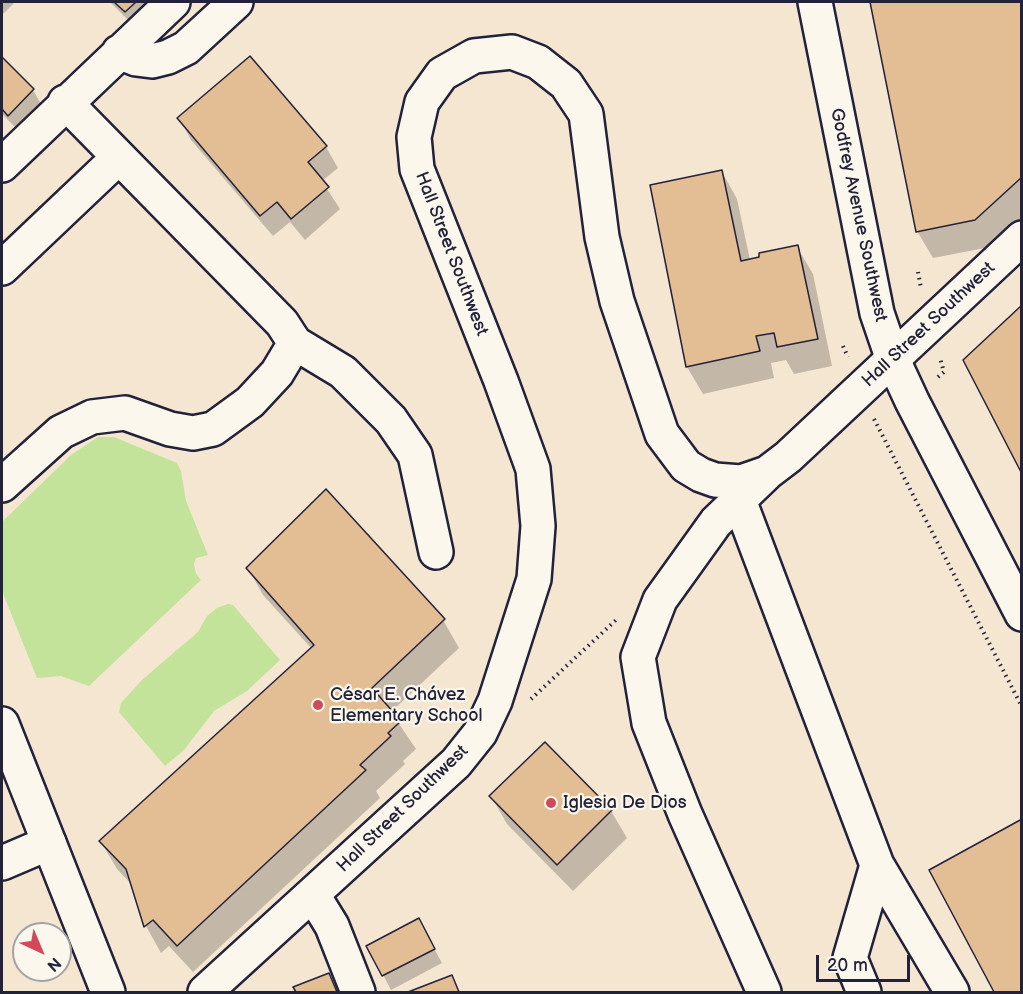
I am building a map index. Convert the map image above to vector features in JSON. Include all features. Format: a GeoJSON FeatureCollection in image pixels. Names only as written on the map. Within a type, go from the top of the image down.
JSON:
{"type":"FeatureCollection","features":[{"type":"Feature","properties":{"kind":"street"},"geometry":{"type":"LineString","coordinates":[[2,165],[65,102],[173,2]]}},
{"type":"Feature","properties":{"kind":"street"},"geometry":{"type":"LineString","coordinates":[[119,52],[136,59],[152,61],[168,57],[186,48],[236,2]]}},
{"type":"Feature","properties":{"kind":"street","name":"Godfrey Avenue Southwest"},"geometry":{"type":"LineString","coordinates":[[815,2],[870,288],[893,360],[1022,614]]}},
{"type":"Feature","properties":{"kind":"street","name":"Hall Street Southwest"},"geometry":{"type":"LineString","coordinates":[[205,993],[456,763],[480,733],[495,701],[534,579],[538,526],[533,469],[501,381],[417,169],[414,137],[422,102],[442,74],[474,56],[512,52],[538,62],[566,84],[586,114],[602,237],[617,301],[662,434],[687,465],[701,475],[716,480],[741,482],[767,473],[788,457],[1022,238]]}},
{"type":"Feature","properties":{"kind":"street"},"geometry":{"type":"LineString","coordinates":[[65,102],[282,323],[295,343],[343,372],[391,420],[415,455],[436,552]]}},
{"type":"Feature","properties":{"kind":"street"},"geometry":{"type":"LineString","coordinates":[[2,268],[119,157]]}},
{"type":"Feature","properties":{"kind":"street"},"geometry":{"type":"LineString","coordinates":[[5,472],[61,432],[92,417],[125,413],[193,433],[213,429],[250,402],[277,374],[295,343]]}},
{"type":"Feature","properties":{"kind":"street"},"geometry":{"type":"LineString","coordinates":[[764,993],[685,814],[649,723],[638,657],[660,600],[716,522],[767,473]]}},
{"type":"Feature","properties":{"kind":"street"},"geometry":{"type":"LineString","coordinates":[[739,500],[878,865],[952,993]]}},
{"type":"Feature","properties":{"kind":"street"},"geometry":{"type":"LineString","coordinates":[[2,724],[108,993]]}},
{"type":"Feature","properties":{"kind":"street"},"geometry":{"type":"LineString","coordinates":[[2,863],[49,843]]}},
{"type":"Feature","properties":{"kind":"street"},"geometry":{"type":"LineString","coordinates":[[864,993],[850,958],[878,865]]}},
{"type":"Feature","properties":{"kind":"street"},"geometry":{"type":"LineString","coordinates":[[313,895],[332,926],[358,993]]}},
{"type":"Feature","properties":{"kind":"path"},"geometry":{"type":"LineString","coordinates":[[879,430],[1022,707]]}},
{"type":"Feature","properties":{"kind":"path"},"geometry":{"type":"LineString","coordinates":[[524,706],[624,613]]}},
{"type":"Feature","properties":{"kind":"green space"},"geometry":{"type":"Polygon","coordinates":[[[98,437],[114,437],[177,463],[181,471],[186,501],[208,555],[196,558],[194,564],[196,574],[201,580],[89,686],[61,676],[37,678],[2,591],[2,522],[71,455],[98,437]]]}},
{"type":"Feature","properties":{"kind":"green space"},"geometry":{"type":"Polygon","coordinates":[[[228,604],[233,605],[280,660],[247,691],[214,711],[184,750],[165,766],[119,712],[121,703],[143,679],[198,632],[207,616],[217,608],[228,604]]]}},
{"type":"Feature","properties":{"kind":"building"},"geometry":{"type":"Polygon","coordinates":[[[114,2],[136,2],[125,12],[114,2]]]}},
{"type":"Feature","properties":{"kind":"building"},"geometry":{"type":"Polygon","coordinates":[[[870,2],[1022,2],[1022,177],[975,220],[916,232],[870,2]]]}},
{"type":"Feature","properties":{"kind":"building"},"geometry":{"type":"Polygon","coordinates":[[[250,56],[327,146],[308,162],[329,187],[291,219],[277,202],[260,216],[177,118],[250,56]]]}},
{"type":"Feature","properties":{"kind":"building"},"geometry":{"type":"Polygon","coordinates":[[[2,57],[34,89],[8,116],[2,109],[2,57]]]}},
{"type":"Feature","properties":{"kind":"building"},"geometry":{"type":"Polygon","coordinates":[[[722,170],[741,261],[759,257],[759,253],[798,245],[818,339],[777,347],[774,333],[756,336],[760,351],[686,367],[650,185],[722,170]]]}},
{"type":"Feature","properties":{"kind":"building"},"geometry":{"type":"Polygon","coordinates":[[[1022,305],[1022,474],[963,360],[1022,305]]]}},
{"type":"Feature","properties":{"kind":"building","name":"César E. Chávez Elementary School"},"geometry":{"type":"Polygon","coordinates":[[[326,489],[445,619],[372,688],[401,721],[388,733],[391,736],[360,765],[366,770],[177,946],[153,920],[144,927],[126,869],[99,841],[314,645],[246,568],[326,489]]]}},
{"type":"Feature","properties":{"kind":"building","name":"Iglesia De Dios"},"geometry":{"type":"Polygon","coordinates":[[[545,742],[612,810],[557,865],[489,796],[545,742]]]}},
{"type":"Feature","properties":{"kind":"building"},"geometry":{"type":"Polygon","coordinates":[[[1022,819],[1022,992],[994,992],[929,870],[1022,819]]]}},
{"type":"Feature","properties":{"kind":"building"},"geometry":{"type":"Polygon","coordinates":[[[419,918],[435,949],[382,976],[366,946],[419,918]]]}},
{"type":"Feature","properties":{"kind":"building"},"geometry":{"type":"Polygon","coordinates":[[[329,973],[337,992],[296,992],[293,987],[329,973]]]}},
{"type":"Feature","properties":{"kind":"building"},"geometry":{"type":"Polygon","coordinates":[[[452,975],[459,992],[408,992],[452,975]]]}},
{"type":"Feature","properties":{"kind":"place","name":"César E. Chávez Elementary School"},"geometry":{"type":"Point","coordinates":[318,705]}},
{"type":"Feature","properties":{"kind":"place","name":"Iglesia De Dios"},"geometry":{"type":"Point","coordinates":[551,803]}}]}
